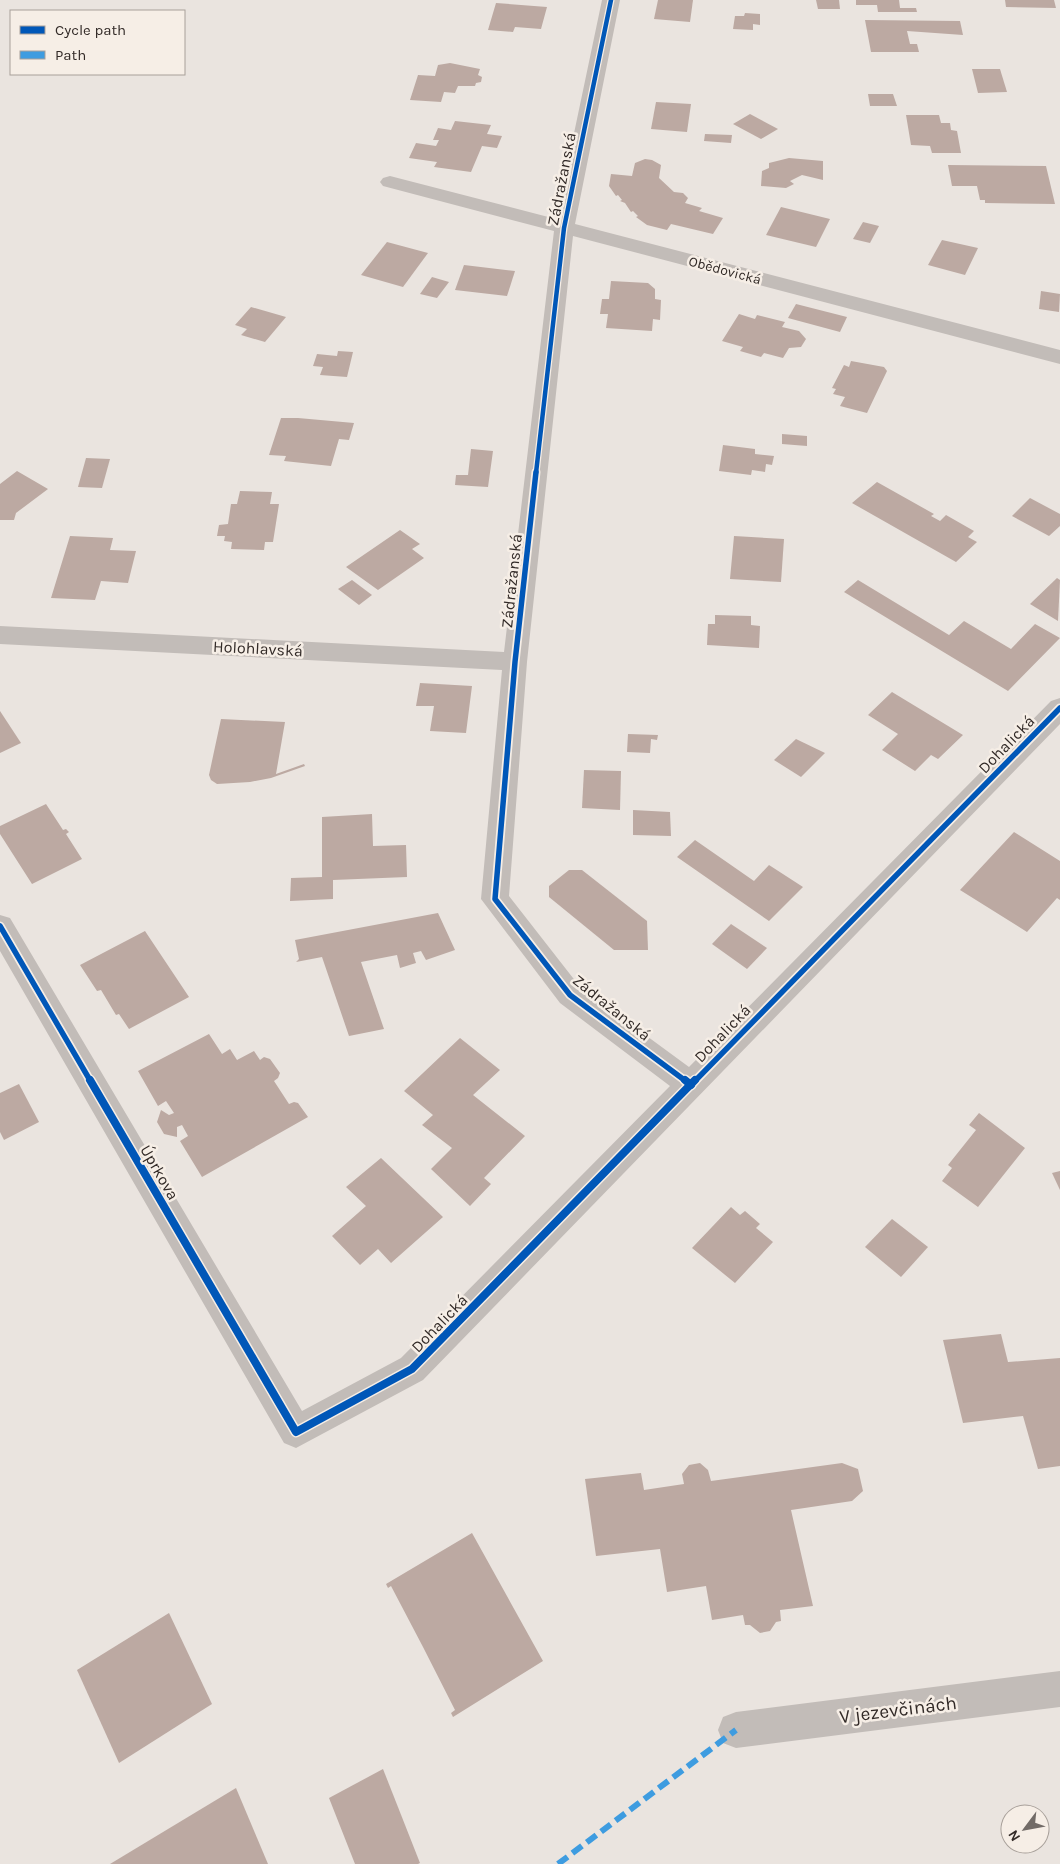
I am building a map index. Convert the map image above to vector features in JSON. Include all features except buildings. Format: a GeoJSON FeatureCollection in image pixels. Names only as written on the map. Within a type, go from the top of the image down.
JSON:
{"type":"FeatureCollection","features":[{"type":"Feature","properties":{"kind":"street","name":"Zádražanská"},"geometry":{"type":"LineString","coordinates":[[611,0],[564,228],[515,662],[495,899],[570,995],[691,1085]]}},
{"type":"Feature","properties":{"kind":"street","name":"Obědovická"},"geometry":{"type":"LineString","coordinates":[[390,182],[1060,357]]}},
{"type":"Feature","properties":{"kind":"street","name":"Holohlavská"},"geometry":{"type":"LineString","coordinates":[[0,635],[515,662]]}},
{"type":"Feature","properties":{"kind":"street","name":"Dohalická"},"geometry":{"type":"LineString","coordinates":[[296,1432],[412,1369],[1060,708]]}},
{"type":"Feature","properties":{"kind":"street","name":"Úprkova"},"geometry":{"type":"LineString","coordinates":[[0,926],[296,1432]]}},
{"type":"Feature","properties":{"kind":"street","name":"V jezevčinách"},"geometry":{"type":"LineString","coordinates":[[736,1730],[1060,1688]]}},
{"type":"Feature","properties":{"kind":"marked path"},"geometry":{"type":"LineString","coordinates":[[558,1864],[736,1730]]}},
{"type":"Feature","properties":{"kind":"cycle path"},"geometry":{"type":"LineString","coordinates":[[611,0],[564,228],[515,662],[495,899],[570,995],[691,1085]]}},
{"type":"Feature","properties":{"kind":"cycle path"},"geometry":{"type":"LineString","coordinates":[[0,926],[296,1432],[412,1369],[1060,708]]}}]}
